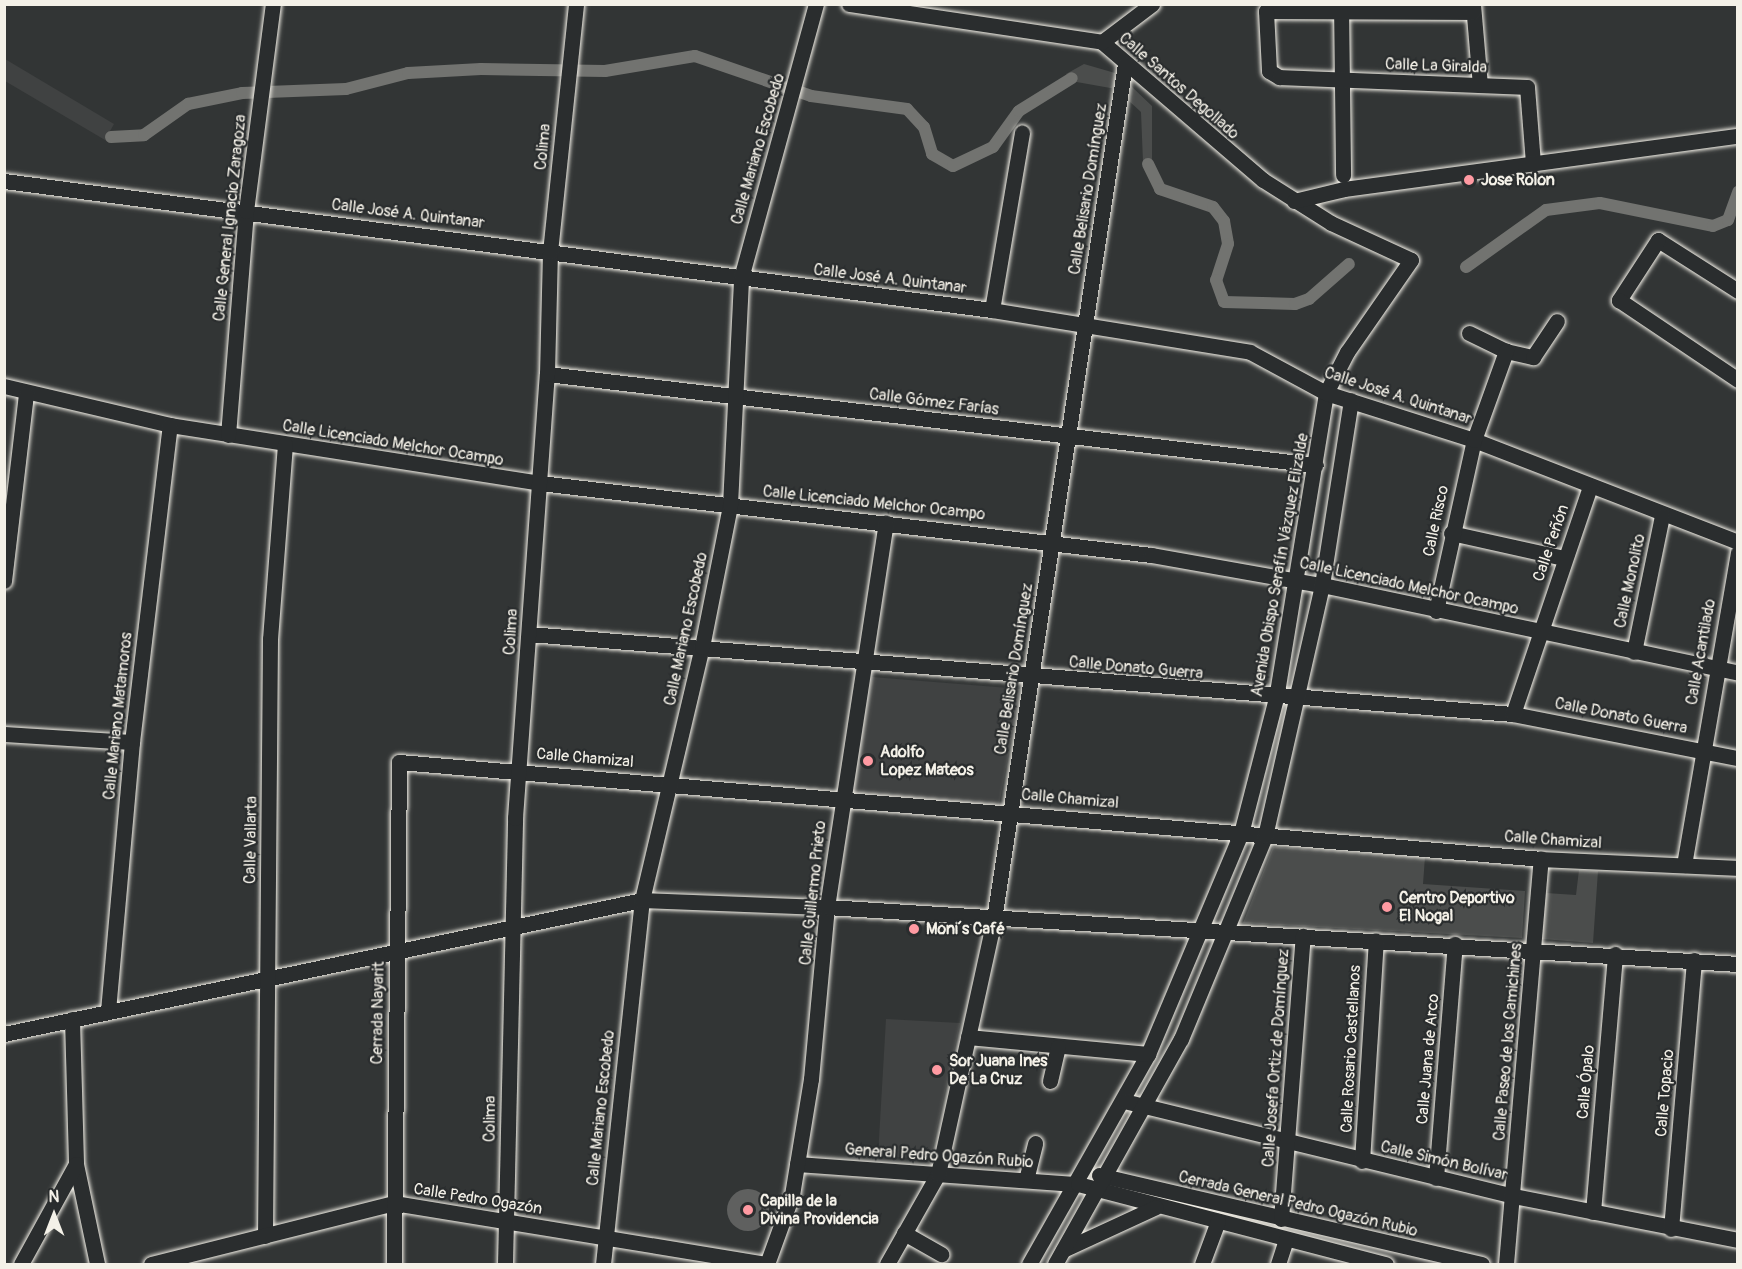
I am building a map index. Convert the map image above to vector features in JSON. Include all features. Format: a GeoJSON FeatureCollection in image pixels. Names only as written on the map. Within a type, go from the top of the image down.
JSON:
{"type":"FeatureCollection","features":[{"type":"Feature","properties":{"kind":"street","name":"Calle General Ignacio Zaragoza"},"geometry":{"type":"LineString","coordinates":[[228,435],[246,211],[273,4]]}},
{"type":"Feature","properties":{"kind":"street","name":"Colima"},"geometry":{"type":"LineString","coordinates":[[505,1264],[512,926],[518,770],[548,374],[550,252],[576,4]]}},
{"type":"Feature","properties":{"kind":"street","name":"Calle Mariano Escobedo"},"geometry":{"type":"LineString","coordinates":[[603,1264],[642,900],[702,647],[730,505],[741,278],[816,4]]}},
{"type":"Feature","properties":{"kind":"street","name":"Calle Santos Degollado"},"geometry":{"type":"LineString","coordinates":[[849,4],[1102,42],[1192,124],[1294,201],[1411,260],[1347,352],[1326,393]]}},
{"type":"Feature","properties":{"kind":"street"},"geometry":{"type":"LineString","coordinates":[[1102,42],[1152,4]]}},
{"type":"Feature","properties":{"kind":"street"},"geometry":{"type":"LineString","coordinates":[[1343,175],[1341,8],[1473,8],[1480,85]]}},
{"type":"Feature","properties":{"kind":"street","name":"Calle La Giralda"},"geometry":{"type":"LineString","coordinates":[[1341,8],[1266,11],[1269,72],[1279,77],[1527,87],[1533,164]]}},
{"type":"Feature","properties":{"kind":"street","name":"Calle Belisario Domínguez"},"geometry":{"type":"LineString","coordinates":[[887,1264],[938,1174],[994,919],[1125,64]]}},
{"type":"Feature","properties":{"kind":"street"},"geometry":{"type":"LineString","coordinates":[[992,310],[1022,133]]}},
{"type":"Feature","properties":{"kind":"street"},"geometry":{"type":"LineString","coordinates":[[1294,201],[1344,189],[1737,136]]}},
{"type":"Feature","properties":{"kind":"street","name":"Calle José A. Quintanar"},"geometry":{"type":"LineString","coordinates":[[4,181],[992,310],[1250,352],[1326,393],[1474,440],[1662,516],[1737,542]]}},
{"type":"Feature","properties":{"kind":"street"},"geometry":{"type":"LineString","coordinates":[[1737,291],[1658,240],[1619,300],[1737,380]]}},
{"type":"Feature","properties":{"kind":"street"},"geometry":{"type":"LineString","coordinates":[[1469,333],[1506,351],[1533,357],[1557,321]]}},
{"type":"Feature","properties":{"kind":"street","name":"Calle Risco"},"geometry":{"type":"LineString","coordinates":[[1436,611],[1451,533],[1474,440],[1506,351]]}},
{"type":"Feature","properties":{"kind":"street","name":"Calle Gómez Farías"},"geometry":{"type":"LineString","coordinates":[[548,374],[1316,465]]}},
{"type":"Feature","properties":{"kind":"street","name":"Calle Licenciado Melchor Ocampo"},"geometry":{"type":"LineString","coordinates":[[4,386],[26,394],[170,425],[285,445],[540,483],[1053,540],[1322,585],[1539,633],[1737,673]]}},
{"type":"Feature","properties":{"kind":"street","name":"Avenida Obispo Serafín Vázquez Elizalde"},"geometry":{"type":"LineString","coordinates":[[1029,1264],[1082,1177],[1148,1054],[1241,833],[1276,698],[1299,581],[1326,393]]}},
{"type":"Feature","properties":{"kind":"street"},"geometry":{"type":"LineString","coordinates":[[4,581],[26,394]]}},
{"type":"Feature","properties":{"kind":"street"},"geometry":{"type":"LineString","coordinates":[[1055,1264],[1102,1184],[1181,1039],[1265,836],[1298,700],[1322,585],[1351,400]]}},
{"type":"Feature","properties":{"kind":"street","name":"Calle Mariano Matamoros"},"geometry":{"type":"LineString","coordinates":[[108,1011],[132,742],[170,425]]}},
{"type":"Feature","properties":{"kind":"street","name":"Calle Vallarta"},"geometry":{"type":"LineString","coordinates":[[265,1236],[270,630],[285,445]]}},
{"type":"Feature","properties":{"kind":"street","name":"Calle Peñón"},"geometry":{"type":"LineString","coordinates":[[1513,714],[1590,486]]}},
{"type":"Feature","properties":{"kind":"street","name":"Calle Monolito"},"geometry":{"type":"LineString","coordinates":[[1634,652],[1662,516]]}},
{"type":"Feature","properties":{"kind":"street","name":"Calle Guillermo Prieto"},"geometry":{"type":"LineString","coordinates":[[767,1264],[784,1224],[797,1164],[822,994],[827,907],[842,797],[867,663],[886,523]]}},
{"type":"Feature","properties":{"kind":"street"},"geometry":{"type":"LineString","coordinates":[[1451,533],[1564,558]]}},
{"type":"Feature","properties":{"kind":"street","name":"Calle Acantilado"},"geometry":{"type":"LineString","coordinates":[[1684,865],[1737,553]]}},
{"type":"Feature","properties":{"kind":"street","name":"Calle Donato Guerra"},"geometry":{"type":"LineString","coordinates":[[529,634],[702,647],[1298,700],[1513,714],[1737,758]]}},
{"type":"Feature","properties":{"kind":"street"},"geometry":{"type":"LineString","coordinates":[[4,734],[132,742]]}},
{"type":"Feature","properties":{"kind":"street","name":"Calle Chamizal"},"geometry":{"type":"LineString","coordinates":[[399,762],[842,797],[1541,859],[1737,868]]}},
{"type":"Feature","properties":{"kind":"street","name":"Cerrada Nayarit"},"geometry":{"type":"LineString","coordinates":[[394,1264],[399,762]]}},
{"type":"Feature","properties":{"kind":"street","name":"Calle Paseo de los Camichines"},"geometry":{"type":"LineString","coordinates":[[1506,1264],[1514,1196],[1541,859]]}},
{"type":"Feature","properties":{"kind":"street"},"geometry":{"type":"LineString","coordinates":[[4,1034],[267,976],[642,900],[827,907],[994,919],[1534,948],[1737,964]]}},
{"type":"Feature","properties":{"kind":"street","name":"Calle Josefa Ortiz de Domínguez"},"geometry":{"type":"LineString","coordinates":[[1281,1219],[1303,936]]}},
{"type":"Feature","properties":{"kind":"street","name":"Calle Rosario Castellanos"},"geometry":{"type":"LineString","coordinates":[[1362,1161],[1376,940]]}},
{"type":"Feature","properties":{"kind":"street","name":"Calle Juana de Arco"},"geometry":{"type":"LineString","coordinates":[[1436,1178],[1455,944]]}},
{"type":"Feature","properties":{"kind":"street","name":"Calle Ópalo"},"geometry":{"type":"LineString","coordinates":[[1593,1212],[1615,954]]}},
{"type":"Feature","properties":{"kind":"street","name":"Calle Topacio"},"geometry":{"type":"LineString","coordinates":[[1671,1229],[1694,960]]}},
{"type":"Feature","properties":{"kind":"street"},"geometry":{"type":"LineString","coordinates":[[72,1019],[76,1164],[97,1264]]}},
{"type":"Feature","properties":{"kind":"street"},"geometry":{"type":"LineString","coordinates":[[968,1037],[1148,1054]]}},
{"type":"Feature","properties":{"kind":"street"},"geometry":{"type":"LineString","coordinates":[[1050,1081],[1058,1047]]}},
{"type":"Feature","properties":{"kind":"street","name":"Calle Simón Bolívar"},"geometry":{"type":"LineString","coordinates":[[1124,1101],[1288,1144],[1514,1196],[1671,1229],[1737,1240]]}},
{"type":"Feature","properties":{"kind":"street"},"geometry":{"type":"LineString","coordinates":[[1026,1180],[1035,1143]]}},
{"type":"Feature","properties":{"kind":"street"},"geometry":{"type":"LineString","coordinates":[[21,1264],[76,1164]]}},
{"type":"Feature","properties":{"kind":"street","name":"General Pedro Ogazón Rubio"},"geometry":{"type":"LineString","coordinates":[[797,1164],[1026,1180],[1082,1177]]}},
{"type":"Feature","properties":{"kind":"street","name":"Cerrada General Pedro Ogazón Rubio"},"geometry":{"type":"LineString","coordinates":[[1082,1177],[1156,1207],[1218,1221],[1362,1262],[1386,1264]]}},
{"type":"Feature","properties":{"kind":"street","name":"Cerrada General Pedro Ogazón Rubio"},"geometry":{"type":"LineString","coordinates":[[1102,1184],[1281,1219],[1482,1264]]}},
{"type":"Feature","properties":{"kind":"street","name":"Calle Pedro Ogazón"},"geometry":{"type":"LineString","coordinates":[[151,1264],[394,1203],[767,1264]]}},
{"type":"Feature","properties":{"kind":"street"},"geometry":{"type":"LineString","coordinates":[[1064,1250],[1156,1207]]}},
{"type":"Feature","properties":{"kind":"street"},"geometry":{"type":"LineString","coordinates":[[1202,1264],[1218,1221]]}},
{"type":"Feature","properties":{"kind":"street"},"geometry":{"type":"LineString","coordinates":[[904,1233],[941,1254]]}},
{"type":"Feature","properties":{"kind":"street"},"geometry":{"type":"LineString","coordinates":[[1278,1264],[1286,1240]]}},
{"type":"Feature","properties":{"kind":"shaded area"},"geometry":{"type":"Polygon","coordinates":[[[5,59],[114,124],[105,140],[5,81],[5,59]]]}},
{"type":"Feature","properties":{"kind":"shaded area"},"geometry":{"type":"Polygon","coordinates":[[[1084,64],[1115,73],[1116,89],[1071,81],[1066,74],[1084,64]]]}},
{"type":"Feature","properties":{"kind":"shaded area"},"geometry":{"type":"Polygon","coordinates":[[[1131,86],[1152,106],[1152,161],[1143,162],[1141,112],[1129,101],[1131,86]]]}},
{"type":"Feature","properties":{"kind":"shaded area"},"geometry":{"type":"Polygon","coordinates":[[[872,677],[1020,689],[999,806],[851,793],[872,677]]]}},
{"type":"Feature","properties":{"kind":"shaded area","name":"Centro Deportivo El Nogal"},"geometry":{"type":"Polygon","coordinates":[[[1273,847],[1425,857],[1423,884],[1525,891],[1522,938],[1243,923],[1273,847]]]}},
{"type":"Feature","properties":{"kind":"shaded area"},"geometry":{"type":"Polygon","coordinates":[[[1579,870],[1598,871],[1593,943],[1542,939],[1546,893],[1576,895],[1579,870]]]}},
{"type":"Feature","properties":{"kind":"shaded area"},"geometry":{"type":"Polygon","coordinates":[[[886,1019],[960,1023],[930,1159],[878,1156],[886,1019]]]}},
{"type":"Feature","properties":{"kind":"building","name":"Capilla de la Divina Providencia"},"geometry":{"type":"Polygon","coordinates":[[[748,1189],[756,1190],[763,1195],[768,1202],[768,1218],[763,1225],[756,1230],[748,1231],[740,1230],[733,1225],[728,1218],[727,1210],[728,1202],[733,1195],[740,1190],[748,1189]]]}},
{"type":"Feature","properties":{"kind":"waterway"},"geometry":{"type":"LineString","coordinates":[[111,137],[144,135],[188,104],[242,93],[346,89],[408,73],[481,69],[605,71],[695,56],[811,96],[907,109],[924,127],[932,154],[953,166],[993,147],[1019,111],[1072,78]]}},
{"type":"Feature","properties":{"kind":"waterway"},"geometry":{"type":"LineString","coordinates":[[1148,164],[1160,189],[1213,207],[1224,221],[1228,244],[1216,280],[1224,302],[1295,304],[1309,299],[1349,264]]}},
{"type":"Feature","properties":{"kind":"waterway"},"geometry":{"type":"LineString","coordinates":[[1466,267],[1546,210],[1600,203],[1713,226],[1728,220],[1738,192]]}},
{"type":"Feature","properties":{"kind":"place","name":"Jose Rolon"},"geometry":{"type":"Point","coordinates":[1469,180]}},
{"type":"Feature","properties":{"kind":"place","name":"Adolfo Lopez Mateos"},"geometry":{"type":"Point","coordinates":[868,761]}},
{"type":"Feature","properties":{"kind":"place","name":"Centro Deportivo El Nogal"},"geometry":{"type":"Point","coordinates":[1387,907]}},
{"type":"Feature","properties":{"kind":"place","name":"Moni´s Café"},"geometry":{"type":"Point","coordinates":[914,929]}},
{"type":"Feature","properties":{"kind":"place","name":"Sor Juana Ines De La Cruz"},"geometry":{"type":"Point","coordinates":[937,1070]}},
{"type":"Feature","properties":{"kind":"place","name":"Capilla de la Divina Providencia"},"geometry":{"type":"Point","coordinates":[748,1210]}}]}
